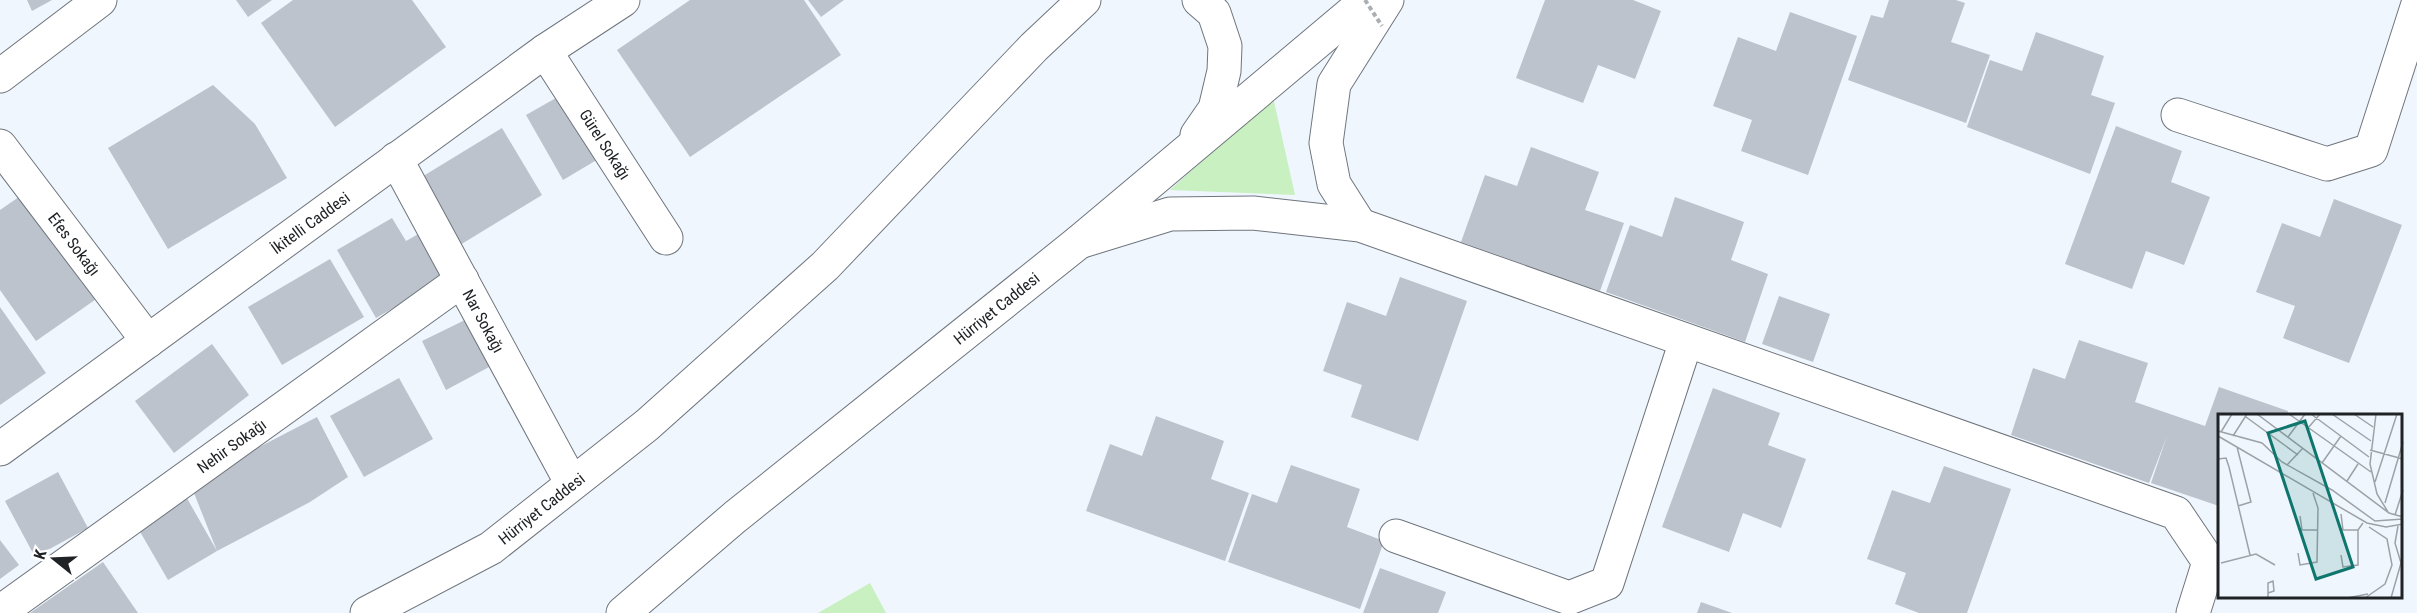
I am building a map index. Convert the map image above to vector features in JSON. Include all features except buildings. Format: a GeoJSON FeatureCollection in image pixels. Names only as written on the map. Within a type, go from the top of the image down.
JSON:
{"type":"FeatureCollection","features":[{"type":"Feature","properties":{"kind":"street"},"geometry":{"type":"LineString","coordinates":[[0,76],[100,0]]}},
{"type":"Feature","properties":{"kind":"street","name":"İkitelli Caddesi"},"geometry":{"type":"LineString","coordinates":[[0,449],[545,51],[623,0]]}},
{"type":"Feature","properties":{"kind":"street"},"geometry":{"type":"LineString","coordinates":[[1182,157],[1215,109],[1224,71],[1225,46],[1214,13],[1199,0]]}},
{"type":"Feature","properties":{"kind":"street","name":"Hürriyet Caddesi"},"geometry":{"type":"LineString","coordinates":[[367,613],[491,548],[646,425],[825,266],[1034,47],[1086,1]]}},
{"type":"Feature","properties":{"kind":"street"},"geometry":{"type":"LineString","coordinates":[[1360,225],[1334,184],[1326,142],[1334,84],[1375,7]]}},
{"type":"Feature","properties":{"kind":"street","name":"Hürriyet Caddesi"},"geometry":{"type":"LineString","coordinates":[[623,613],[735,517],[1182,157],[1375,7]]}},
{"type":"Feature","properties":{"kind":"street"},"geometry":{"type":"LineString","coordinates":[[2178,115],[2327,164],[2371,150],[2417,8]]}},
{"type":"Feature","properties":{"kind":"street","name":"Gürel Sokağı"},"geometry":{"type":"LineString","coordinates":[[545,51],[666,238]]}},
{"type":"Feature","properties":{"kind":"street","name":"Efes Sokağı"},"geometry":{"type":"LineString","coordinates":[[0,146],[148,341]]}},
{"type":"Feature","properties":{"kind":"street","name":"Nar Sokağı"},"geometry":{"type":"LineString","coordinates":[[396,159],[572,482]]}},
{"type":"Feature","properties":{"kind":"street"},"geometry":{"type":"LineString","coordinates":[[1079,242],[1170,214],[1253,213],[1360,225],[2176,513],[2210,562],[2193,613]]}},
{"type":"Feature","properties":{"kind":"street","name":"Nehir Sokağı"},"geometry":{"type":"LineString","coordinates":[[0,612],[462,280]]}},
{"type":"Feature","properties":{"kind":"street"},"geometry":{"type":"LineString","coordinates":[[1396,536],[1569,598],[1607,583],[1686,340]]}},
{"type":"Feature","properties":{"kind":"green space"},"geometry":{"type":"Polygon","coordinates":[[[1273,97],[1295,195],[1170,190],[1273,97]]]}},
{"type":"Feature","properties":{"kind":"green space"},"geometry":{"type":"Polygon","coordinates":[[[870,583],[886,613],[818,613],[870,583]]]}}]}
